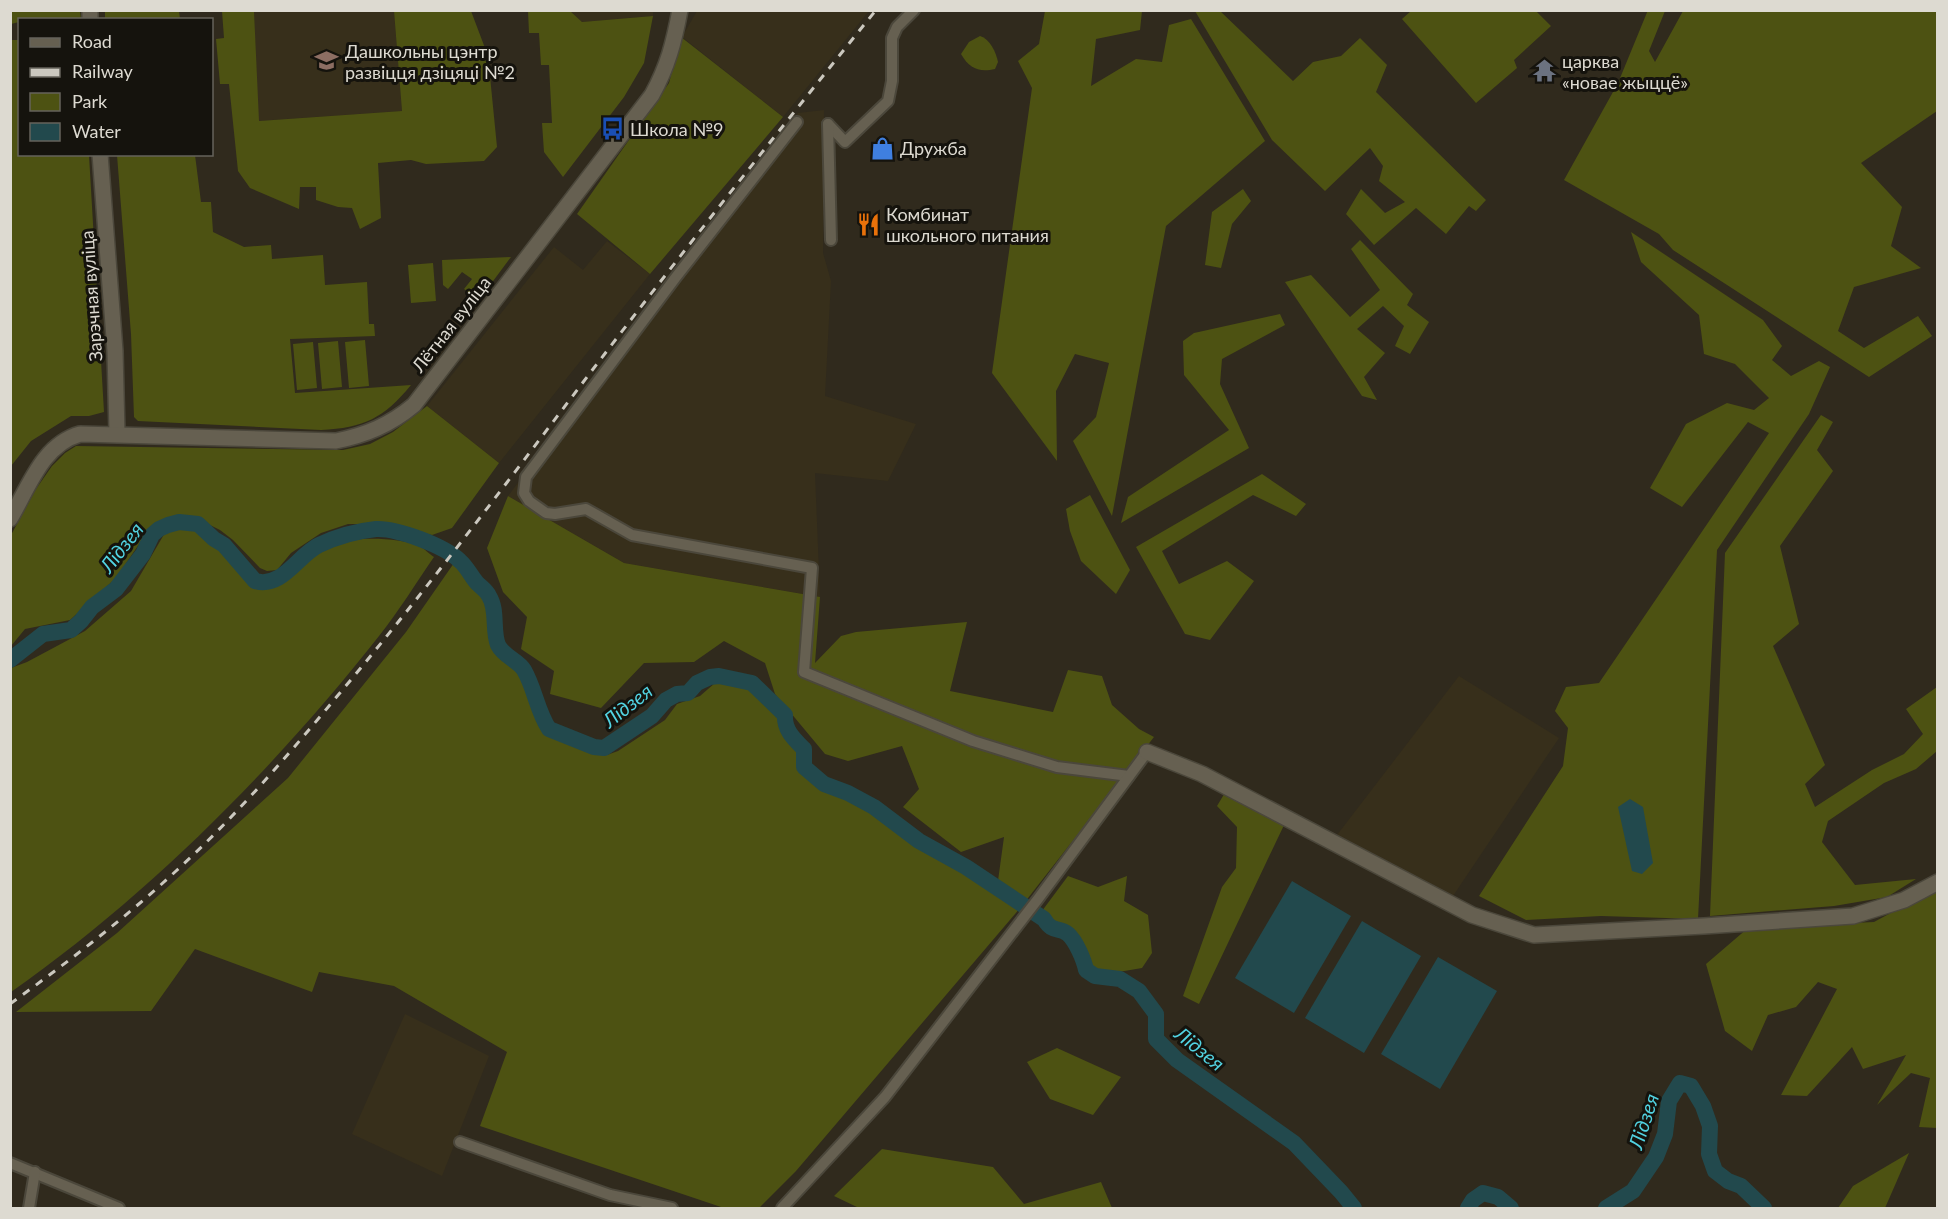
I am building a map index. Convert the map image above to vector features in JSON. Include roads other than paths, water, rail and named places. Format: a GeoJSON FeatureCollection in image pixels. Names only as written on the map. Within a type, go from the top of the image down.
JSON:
{"type":"FeatureCollection","features":[{"type":"Feature","properties":{"kind":"street","name":"Лётная вуліца"},"geometry":{"type":"LineString","coordinates":[[10,519],[44,459],[56,445],[80,434],[336,441],[371,432],[405,413],[414,405],[652,95],[665,72],[680,10]]}},
{"type":"Feature","properties":{"kind":"street"},"geometry":{"type":"LineString","coordinates":[[831,240],[828,124],[845,142],[888,101],[892,81],[892,38],[897,27],[914,10]]}},
{"type":"Feature","properties":{"kind":"street"},"geometry":{"type":"LineString","coordinates":[[797,122],[676,277],[526,477],[524,493],[528,501],[546,513],[555,514],[586,509],[632,535],[812,568],[804,672],[973,741],[1057,767],[1129,776]]}},
{"type":"Feature","properties":{"kind":"street","name":"Зарэчная вуліца"},"geometry":{"type":"LineString","coordinates":[[100,156],[115,351],[117,434]]}},
{"type":"Feature","properties":{"kind":"street"},"geometry":{"type":"LineString","coordinates":[[782,1209],[885,1097],[1038,899],[1147,752],[1202,774],[1472,915],[1534,935],[1682,928],[1853,916],[1904,900],[1938,882]]}},
{"type":"Feature","properties":{"kind":"street"},"geometry":{"type":"LineString","coordinates":[[460,1142],[610,1195],[672,1209]]}},
{"type":"Feature","properties":{"kind":"street"},"geometry":{"type":"LineString","coordinates":[[10,1163],[119,1209]]}},
{"type":"Feature","properties":{"kind":"street"},"geometry":{"type":"LineString","coordinates":[[30,1209],[35,1172]]}},
{"type":"Feature","properties":{"kind":"water"},"geometry":{"type":"Polygon","coordinates":[[[1630,799],[1643,807],[1653,863],[1642,874],[1632,871],[1618,807],[1630,799]]]}},
{"type":"Feature","properties":{"kind":"water"},"geometry":{"type":"Polygon","coordinates":[[[1292,881],[1351,916],[1294,1013],[1235,978],[1292,881]]]}},
{"type":"Feature","properties":{"kind":"water"},"geometry":{"type":"Polygon","coordinates":[[[1362,921],[1421,956],[1364,1053],[1305,1018],[1362,921]]]}},
{"type":"Feature","properties":{"kind":"water"},"geometry":{"type":"Polygon","coordinates":[[[1438,957],[1497,991],[1440,1089],[1381,1054],[1438,957]]]}},
{"type":"Feature","properties":{"kind":"waterway","name":"Лідзея"},"geometry":{"type":"LineString","coordinates":[[10,660],[43,634],[71,630],[92,607],[116,589],[143,554],[152,535],[168,525],[179,522],[198,524],[224,545],[255,581],[265,582],[282,576],[311,550],[332,539],[376,529],[396,531],[420,539],[453,555],[488,594],[493,607],[498,645],[524,670],[549,729],[594,747],[604,748],[652,716],[666,700],[677,694],[688,693],[697,683],[710,677],[719,676],[752,683],[785,715],[788,730],[804,749],[804,767],[824,784],[848,793],[874,807],[919,841],[966,867],[1044,919],[1050,927],[1068,934],[1074,941],[1086,970],[1095,976],[1120,979],[1139,991],[1156,1014],[1156,1039],[1177,1060],[1294,1143],[1354,1208]]}},
{"type":"Feature","properties":{"kind":"waterway","name":"Лідзея"},"geometry":{"type":"LineString","coordinates":[[1606,1208],[1633,1191],[1656,1157],[1665,1134],[1669,1101],[1680,1083],[1691,1086],[1703,1106],[1710,1126],[1709,1154],[1715,1171],[1728,1181],[1741,1186],[1764,1208]]}},
{"type":"Feature","properties":{"kind":"waterway","name":"Лідзея"},"geometry":{"type":"LineString","coordinates":[[1468,1208],[1473,1200],[1483,1193],[1498,1197],[1511,1208]]}},
{"type":"Feature","properties":{"kind":"railway"},"geometry":{"type":"LineString","coordinates":[[10,1004],[95,940],[156,889],[218,831],[277,767],[430,582],[765,148],[876,10]]}},
{"type":"Feature","properties":{"kind":"place","name":"Дашкольны цэнтр развіцця дзіцяці №2"},"geometry":{"type":"Point","coordinates":[327,61]}},
{"type":"Feature","properties":{"kind":"place","name":"царква «новае жыццё»"},"geometry":{"type":"Point","coordinates":[1544,71]}},
{"type":"Feature","properties":{"kind":"place","name":"Школа №9"},"geometry":{"type":"Point","coordinates":[612,129]}},
{"type":"Feature","properties":{"kind":"place","name":"Дружба"},"geometry":{"type":"Point","coordinates":[882,148]}},
{"type":"Feature","properties":{"kind":"place","name":"Комбинат школьного питания"},"geometry":{"type":"Point","coordinates":[868,224]}}]}
